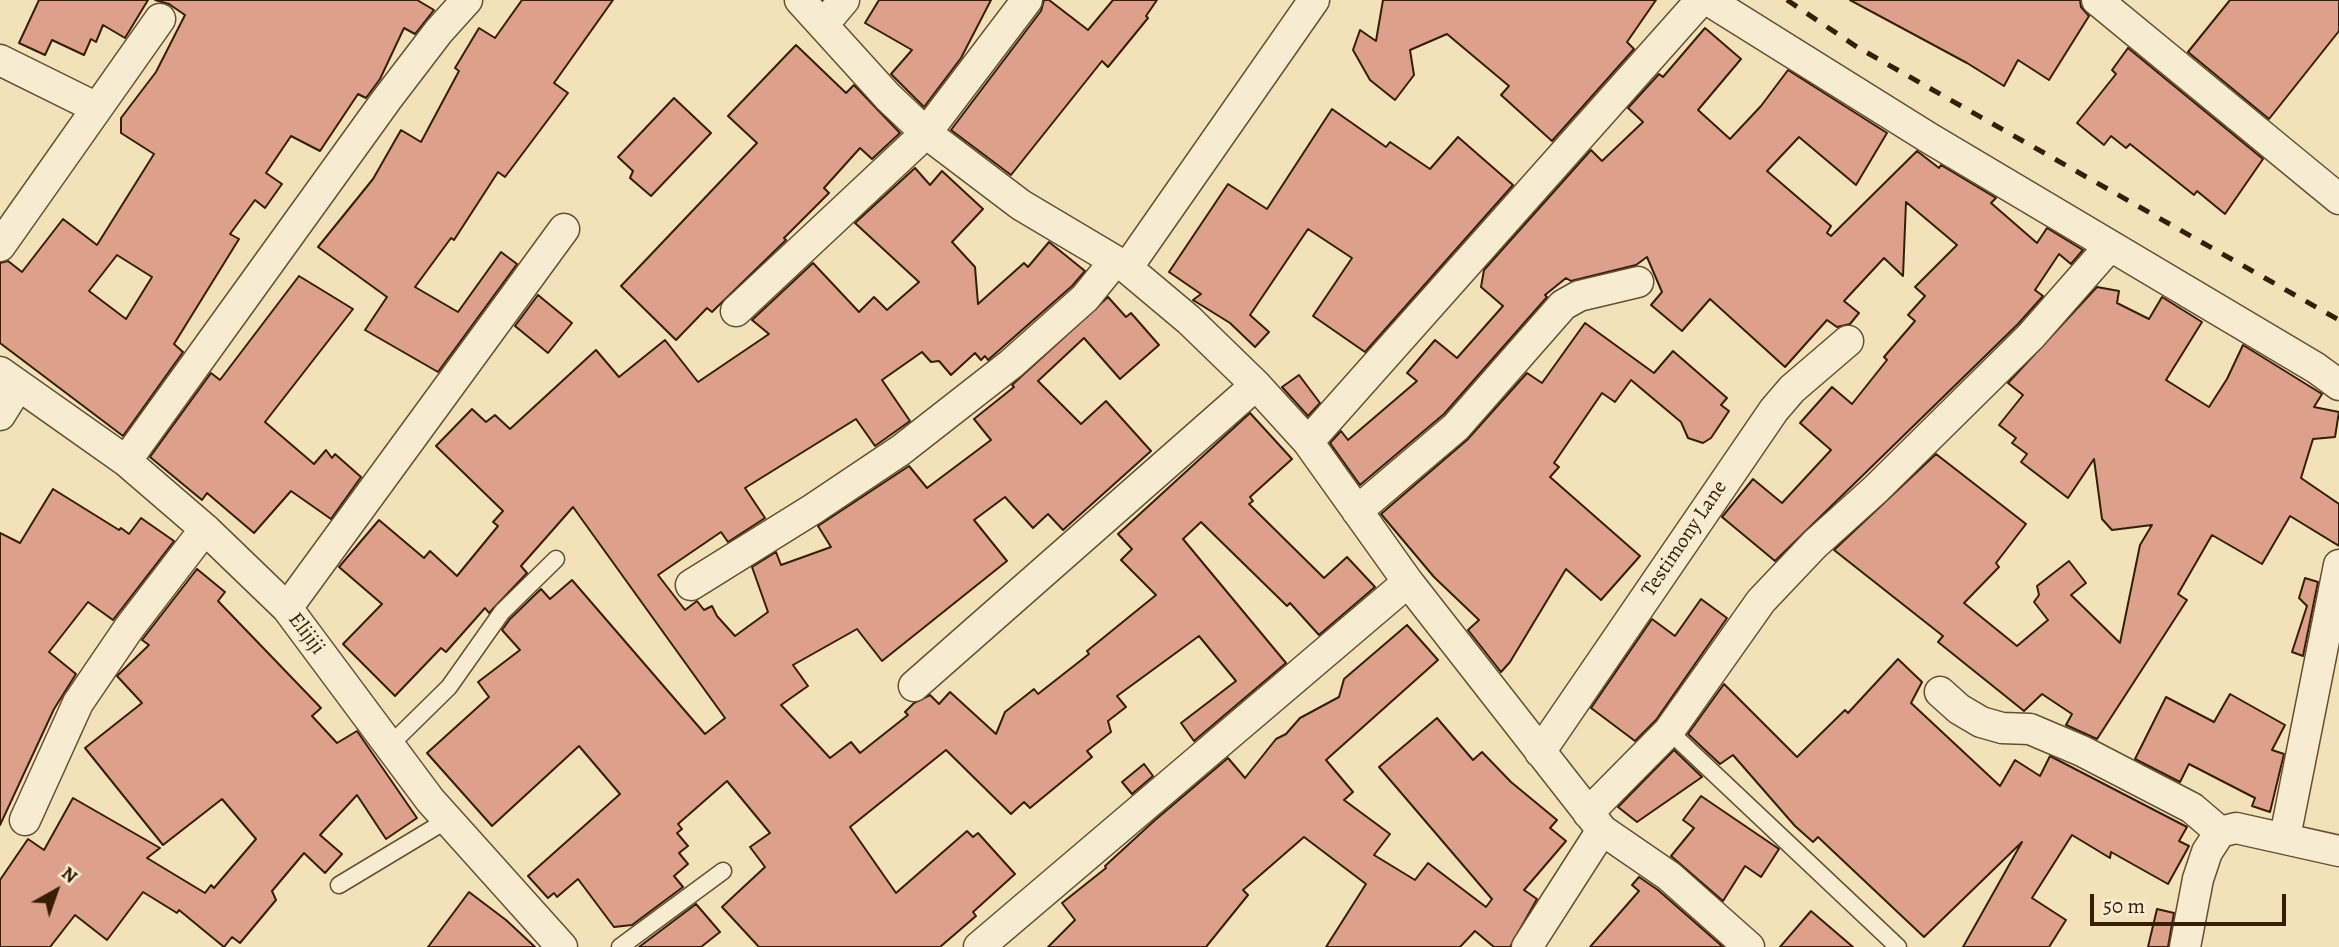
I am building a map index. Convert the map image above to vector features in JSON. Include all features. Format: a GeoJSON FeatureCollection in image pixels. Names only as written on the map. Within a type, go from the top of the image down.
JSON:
{"type":"FeatureCollection","features":[{"type":"Feature","properties":{"kind":"street"},"geometry":{"type":"LineString","coordinates":[[126,461],[387,99],[439,31],[467,0]]}},
{"type":"Feature","properties":{"kind":"street"},"geometry":{"type":"LineString","coordinates":[[800,0],[888,97],[926,133],[1021,205],[1121,265],[1189,320],[1256,385],[1308,442],[1408,582],[1595,821],[1669,876],[1749,947]]}},
{"type":"Feature","properties":{"kind":"street"},"geometry":{"type":"LineString","coordinates":[[823,25],[844,0]]}},
{"type":"Feature","properties":{"kind":"street"},"geometry":{"type":"LineString","coordinates":[[736,311],[926,133],[1027,0]]}},
{"type":"Feature","properties":{"kind":"street"},"geometry":{"type":"LineString","coordinates":[[691,585],[901,450],[1011,364],[1121,265],[1314,0]]}},
{"type":"Feature","properties":{"kind":"street"},"geometry":{"type":"LineString","coordinates":[[1308,442],[1701,0]]}},
{"type":"Feature","properties":{"kind":"street"},"geometry":{"type":"LineString","coordinates":[[1708,0],[1928,138],[2316,368],[2339,385]]}},
{"type":"Feature","properties":{"kind":"street"},"geometry":{"type":"LineString","coordinates":[[2097,0],[2339,199]]}},
{"type":"Feature","properties":{"kind":"street"},"geometry":{"type":"LineString","coordinates":[[0,246],[160,19]]}},
{"type":"Feature","properties":{"kind":"street"},"geometry":{"type":"LineString","coordinates":[[0,60],[97,108]]}},
{"type":"Feature","properties":{"kind":"street"},"geometry":{"type":"LineString","coordinates":[[287,608],[564,229]]}},
{"type":"Feature","properties":{"kind":"street"},"geometry":{"type":"LineString","coordinates":[[1527,947],[1595,821],[1669,731],[1761,601],[1815,544],[1876,489],[2031,336],[2110,246]]}},
{"type":"Feature","properties":{"kind":"street"},"geometry":{"type":"LineString","coordinates":[[1357,511],[1456,427],[1563,305],[1579,296],[1638,282]]}},
{"type":"Feature","properties":{"kind":"street","name":"Testimony Lane"},"geometry":{"type":"LineString","coordinates":[[1540,752],[1774,410],[1792,389],[1848,341]]}},
{"type":"Feature","properties":{"kind":"street"},"geometry":{"type":"LineString","coordinates":[[0,415],[9,379]]}},
{"type":"Feature","properties":{"kind":"street","name":"Elijiji"},"geometry":{"type":"LineString","coordinates":[[9,379],[126,461],[205,529],[287,608],[447,820],[556,945]]}},
{"type":"Feature","properties":{"kind":"street"},"geometry":{"type":"LineString","coordinates":[[914,686],[1256,385]]}},
{"type":"Feature","properties":{"kind":"street"},"geometry":{"type":"LineString","coordinates":[[25,820],[78,703],[129,628],[205,529]]}},
{"type":"Feature","properties":{"kind":"street"},"geometry":{"type":"LineString","coordinates":[[2285,837],[2339,565]]}},
{"type":"Feature","properties":{"kind":"street"},"geometry":{"type":"LineString","coordinates":[[979,947],[1408,582]]}},
{"type":"Feature","properties":{"kind":"street"},"geometry":{"type":"LineString","coordinates":[[1940,692],[1959,709],[1981,722],[2002,729],[2030,729],[2082,751],[2192,808],[2220,832]]}},
{"type":"Feature","properties":{"kind":"street"},"geometry":{"type":"LineString","coordinates":[[2185,947],[2198,879],[2207,852],[2220,832],[2236,828],[2339,851]]}},
{"type":"Feature","properties":{"kind":"lane"},"geometry":{"type":"LineString","coordinates":[[390,745],[449,687],[502,612],[556,559]]}},
{"type":"Feature","properties":{"kind":"lane"},"geometry":{"type":"LineString","coordinates":[[1669,731],[1898,947]]}},
{"type":"Feature","properties":{"kind":"lane"},"geometry":{"type":"LineString","coordinates":[[339,885],[447,820]]}},
{"type":"Feature","properties":{"kind":"lane"},"geometry":{"type":"LineString","coordinates":[[620,947],[723,871]]}},
{"type":"Feature","properties":{"kind":"building"},"geometry":{"type":"Polygon","coordinates":[[[39,0],[148,0],[125,38],[103,25],[96,42],[91,39],[84,55],[52,40],[45,55],[19,43],[39,0]]]}},
{"type":"Feature","properties":{"kind":"building"},"geometry":{"type":"Polygon","coordinates":[[[155,0],[417,0],[434,10],[415,34],[404,28],[380,79],[366,98],[358,94],[320,151],[291,136],[266,173],[282,184],[265,208],[255,200],[230,234],[239,239],[174,344],[183,352],[123,436],[0,343],[0,263],[8,261],[22,272],[63,219],[97,245],[154,154],[121,133],[121,118],[156,72],[185,15],[169,4],[155,0]],[[117,255],[89,291],[126,319],[152,277],[117,255]]]}},
{"type":"Feature","properties":{"kind":"building"},"geometry":{"type":"Polygon","coordinates":[[[522,0],[613,0],[554,83],[568,93],[505,177],[498,172],[454,240],[451,238],[415,287],[458,312],[501,252],[517,264],[438,372],[365,330],[387,297],[318,247],[373,179],[401,130],[421,142],[459,71],[455,68],[479,28],[495,38],[522,0]]]}},
{"type":"Feature","properties":{"kind":"building"},"geometry":{"type":"Polygon","coordinates":[[[879,0],[991,0],[961,58],[924,107],[891,74],[912,50],[865,23],[879,0]]]}},
{"type":"Feature","properties":{"kind":"building"},"geometry":{"type":"Polygon","coordinates":[[[1044,0],[1049,0],[1088,30],[1113,0],[1157,0],[1146,16],[1148,18],[1108,67],[1102,61],[1011,175],[951,130],[1041,11],[1044,0]]]}},
{"type":"Feature","properties":{"kind":"building"},"geometry":{"type":"Polygon","coordinates":[[[1383,0],[1656,0],[1627,42],[1634,49],[1552,141],[1501,95],[1509,86],[1447,34],[1410,50],[1414,75],[1395,100],[1370,80],[1353,50],[1360,30],[1376,41],[1383,0]]]}},
{"type":"Feature","properties":{"kind":"building"},"geometry":{"type":"Polygon","coordinates":[[[1850,0],[2080,0],[2081,7],[2089,16],[2049,80],[2018,60],[2004,86],[1850,0]]]}},
{"type":"Feature","properties":{"kind":"building"},"geometry":{"type":"Polygon","coordinates":[[[2230,0],[2339,0],[2339,31],[2269,119],[2188,52],[2230,0]]]}},
{"type":"Feature","properties":{"kind":"building"},"geometry":{"type":"Polygon","coordinates":[[[1705,28],[1741,59],[1698,110],[1730,139],[1761,106],[1788,70],[1887,133],[1856,185],[1799,137],[1767,171],[1831,226],[1827,233],[1831,236],[1917,151],[1939,168],[1941,165],[1996,198],[1991,203],[2037,243],[2047,228],[2083,250],[2071,264],[2059,254],[2035,290],[2043,296],[2018,324],[1775,561],[1722,517],[1753,479],[1782,503],[1831,450],[1800,423],[1832,387],[1852,404],[1887,360],[1884,357],[1915,321],[1908,315],[1925,296],[1915,287],[1957,245],[1906,202],[1903,276],[1884,258],[1844,301],[1859,313],[1850,324],[1837,327],[1827,320],[1785,367],[1710,299],[1682,331],[1651,305],[1662,292],[1647,257],[1636,265],[1571,281],[1566,278],[1545,295],[1547,297],[1444,414],[1360,485],[1330,443],[1341,431],[1348,440],[1417,381],[1407,373],[1435,340],[1457,358],[1503,306],[1481,287],[1484,270],[1591,150],[1602,161],[1643,122],[1628,108],[1659,74],[1663,77],[1705,28]]]}},
{"type":"Feature","properties":{"kind":"building"},"geometry":{"type":"Polygon","coordinates":[[[796,45],[846,93],[854,85],[900,133],[872,159],[860,148],[824,188],[829,193],[784,238],[786,240],[712,312],[707,308],[676,340],[621,286],[757,143],[728,116],[796,45]]]}},
{"type":"Feature","properties":{"kind":"building"},"geometry":{"type":"Polygon","coordinates":[[[2128,48],[2263,159],[2225,214],[2197,191],[2194,195],[2130,144],[2126,148],[2111,136],[2104,145],[2077,123],[2116,74],[2112,70],[2128,48]]]}},
{"type":"Feature","properties":{"kind":"building"},"geometry":{"type":"Polygon","coordinates":[[[674,98],[711,133],[651,196],[630,178],[633,171],[618,157],[674,98]]]}},
{"type":"Feature","properties":{"kind":"building"},"geometry":{"type":"Polygon","coordinates":[[[1332,109],[1386,147],[1390,142],[1430,169],[1458,137],[1513,185],[1365,352],[1313,316],[1352,258],[1308,229],[1250,315],[1269,332],[1255,347],[1230,323],[1193,300],[1201,294],[1169,272],[1228,184],[1267,209],[1332,109]]]}},
{"type":"Feature","properties":{"kind":"building"},"geometry":{"type":"Polygon","coordinates":[[[915,168],[930,185],[942,171],[983,209],[952,242],[975,267],[978,304],[1024,263],[1028,267],[1049,242],[1085,271],[1072,286],[988,360],[985,356],[981,360],[975,353],[951,375],[939,361],[931,362],[922,352],[882,380],[910,421],[875,446],[856,419],[745,488],[765,518],[728,542],[721,532],[658,575],[685,610],[697,601],[704,610],[712,606],[717,616],[735,636],[768,612],[752,567],[776,552],[781,565],[831,547],[818,526],[909,466],[927,488],[991,440],[974,419],[1014,387],[1012,385],[1108,297],[1126,317],[1131,313],[1159,345],[1120,379],[1084,338],[1038,381],[1081,424],[1106,401],[1151,451],[1063,530],[1048,514],[1033,528],[1005,497],[974,520],[1007,561],[882,661],[857,629],[793,665],[808,686],[781,705],[830,758],[851,742],[860,753],[908,715],[905,712],[914,703],[930,695],[939,704],[950,692],[996,734],[1005,712],[1034,689],[1038,694],[1089,654],[1087,651],[1156,595],[1121,560],[1132,549],[1118,534],[1250,413],[1292,459],[1250,497],[1253,501],[1249,504],[1324,578],[1347,557],[1375,587],[1319,635],[1290,603],[1287,606],[1201,522],[1183,539],[1286,663],[1194,741],[1181,723],[1236,681],[1199,636],[1117,696],[1126,707],[1108,721],[1111,732],[1087,751],[1092,757],[1030,808],[1024,802],[1011,814],[946,750],[850,827],[896,893],[967,831],[973,837],[978,833],[1015,874],[973,912],[976,916],[940,947],[759,947],[722,907],[765,867],[750,847],[770,833],[727,781],[678,824],[682,829],[677,833],[688,846],[679,853],[688,864],[674,876],[683,887],[632,925],[614,927],[578,879],[557,897],[554,893],[548,898],[528,876],[620,794],[579,746],[492,826],[427,753],[489,697],[478,682],[520,650],[502,630],[510,619],[541,589],[550,599],[572,580],[705,734],[725,718],[573,507],[521,566],[527,573],[489,613],[485,608],[446,652],[441,648],[395,696],[343,644],[382,604],[339,567],[379,520],[424,558],[430,551],[457,576],[498,526],[493,522],[503,511],[436,446],[472,409],[486,422],[495,415],[510,429],[596,350],[619,377],[665,340],[698,382],[769,334],[752,320],[813,263],[859,312],[874,297],[887,310],[919,282],[855,223],[915,168]]]}},
{"type":"Feature","properties":{"kind":"building"},"geometry":{"type":"Polygon","coordinates":[[[299,276],[353,309],[265,422],[314,464],[326,450],[332,458],[335,454],[361,477],[331,519],[291,491],[254,533],[207,493],[202,500],[150,457],[211,373],[220,380],[299,276]]]}},
{"type":"Feature","properties":{"kind":"building"},"geometry":{"type":"Polygon","coordinates":[[[2097,287],[2119,291],[2117,303],[2149,319],[2162,297],[2202,322],[2166,380],[2209,407],[2227,379],[2243,345],[2322,394],[2314,407],[2339,412],[2335,437],[2313,439],[2301,478],[2339,504],[2339,546],[2290,516],[2262,564],[2212,535],[2178,594],[2187,600],[2097,739],[2066,725],[2072,714],[2042,694],[2024,711],[1938,642],[1943,636],[1834,550],[1936,454],[2026,524],[1996,563],[1999,567],[1964,603],[2017,646],[2048,620],[2034,602],[2039,595],[2037,586],[2069,561],[2086,583],[2071,595],[2120,643],[2140,545],[2152,525],[2112,530],[2102,519],[2094,459],[2068,498],[2021,462],[2027,454],[2012,443],[2016,438],[1999,425],[2023,395],[2008,383],[2097,287]]]}},
{"type":"Feature","properties":{"kind":"building"},"geometry":{"type":"Polygon","coordinates":[[[538,295],[572,323],[548,353],[515,326],[538,295]]]}},
{"type":"Feature","properties":{"kind":"building"},"geometry":{"type":"Polygon","coordinates":[[[1585,323],[1654,373],[1673,351],[1727,398],[1721,405],[1729,411],[1711,438],[1703,443],[1688,438],[1681,422],[1631,380],[1615,402],[1602,393],[1554,463],[1559,467],[1550,477],[1640,556],[1601,600],[1566,569],[1510,662],[1501,672],[1468,630],[1479,620],[1434,577],[1381,514],[1467,440],[1527,373],[1542,383],[1585,323]]]}},
{"type":"Feature","properties":{"kind":"building"},"geometry":{"type":"Polygon","coordinates":[[[1299,375],[1320,403],[1308,416],[1282,387],[1299,375]]]}},
{"type":"Feature","properties":{"kind":"building"},"geometry":{"type":"Polygon","coordinates":[[[53,489],[119,530],[121,528],[129,534],[141,518],[174,541],[113,620],[88,602],[49,652],[76,674],[54,709],[0,825],[0,533],[20,543],[53,489]]]}},
{"type":"Feature","properties":{"kind":"building"},"geometry":{"type":"Polygon","coordinates":[[[197,569],[225,592],[218,601],[321,708],[312,716],[337,743],[357,731],[417,818],[386,839],[357,795],[320,835],[342,854],[325,873],[304,853],[272,891],[276,900],[240,943],[232,937],[224,947],[179,910],[177,913],[143,892],[107,940],[75,915],[50,947],[0,947],[0,880],[28,839],[44,850],[73,798],[160,848],[147,858],[205,893],[211,885],[214,888],[256,839],[222,799],[163,845],[85,748],[142,703],[117,676],[149,645],[142,640],[197,569]]]}},
{"type":"Feature","properties":{"kind":"building"},"geometry":{"type":"Polygon","coordinates":[[[2305,578],[2318,582],[2303,656],[2292,652],[2307,606],[2299,598],[2305,578]]]}},
{"type":"Feature","properties":{"kind":"building"},"geometry":{"type":"Polygon","coordinates":[[[1701,599],[1727,618],[1656,720],[1635,741],[1591,708],[1652,619],[1675,636],[1701,599]]]}},
{"type":"Feature","properties":{"kind":"building"},"geometry":{"type":"Polygon","coordinates":[[[1407,625],[1438,660],[1326,760],[1353,792],[1344,800],[1390,834],[1374,855],[1415,880],[1428,863],[1486,907],[1492,899],[1379,767],[1437,718],[1473,760],[1482,752],[1511,782],[1557,820],[1550,828],[1566,841],[1524,890],[1537,899],[1510,947],[1494,947],[1475,931],[1460,947],[1326,947],[1366,884],[1304,837],[1243,890],[1248,895],[1206,947],[1048,947],[1075,920],[1062,903],[1106,868],[1105,866],[1154,821],[1228,758],[1245,778],[1276,739],[1286,734],[1300,718],[1339,697],[1344,679],[1407,625]]]}},
{"type":"Feature","properties":{"kind":"building"},"geometry":{"type":"Polygon","coordinates":[[[1898,659],[1922,682],[1911,703],[2000,786],[2015,760],[2040,776],[2050,756],[2187,827],[2179,841],[2189,846],[2168,884],[2111,852],[2110,858],[2072,835],[2032,898],[2066,920],[2049,947],[1963,947],[2022,842],[1924,937],[1818,837],[1813,842],[1795,826],[1733,755],[1720,764],[1688,734],[1724,684],[1797,757],[1845,710],[1848,713],[1898,659]]]}},
{"type":"Feature","properties":{"kind":"building"},"geometry":{"type":"Polygon","coordinates":[[[2230,694],[2285,725],[2272,750],[2284,754],[2270,812],[2252,806],[2255,798],[2189,764],[2180,782],[2135,759],[2166,697],[2214,722],[2230,694]]]}},
{"type":"Feature","properties":{"kind":"building"},"geometry":{"type":"Polygon","coordinates":[[[1674,750],[1702,777],[1637,822],[1618,807],[1674,750]]]}},
{"type":"Feature","properties":{"kind":"building"},"geometry":{"type":"Polygon","coordinates":[[[1144,764],[1153,776],[1132,794],[1122,782],[1144,764]]]}},
{"type":"Feature","properties":{"kind":"building"},"geometry":{"type":"Polygon","coordinates":[[[1701,796],[1779,849],[1761,877],[1745,866],[1723,901],[1671,856],[1694,828],[1683,820],[1701,796]]]}},
{"type":"Feature","properties":{"kind":"building"},"geometry":{"type":"Polygon","coordinates":[[[1639,877],[1658,890],[1723,947],[1590,947],[1639,891],[1632,885],[1639,877]]]}},
{"type":"Feature","properties":{"kind":"building"},"geometry":{"type":"Polygon","coordinates":[[[469,892],[506,920],[535,947],[428,947],[469,892]]]}},
{"type":"Feature","properties":{"kind":"building"},"geometry":{"type":"Polygon","coordinates":[[[696,904],[720,932],[701,947],[639,947],[696,904]]]}},
{"type":"Feature","properties":{"kind":"building"},"geometry":{"type":"Polygon","coordinates":[[[2157,909],[2174,913],[2168,947],[2148,947],[2157,909]]]}},
{"type":"Feature","properties":{"kind":"building"},"geometry":{"type":"Polygon","coordinates":[[[1811,911],[1853,947],[1780,947],[1811,911]]]}},
{"type":"Feature","properties":{"kind":"railway"},"geometry":{"type":"LineString","coordinates":[[1787,0],[1857,47],[2339,320]]}}]}
